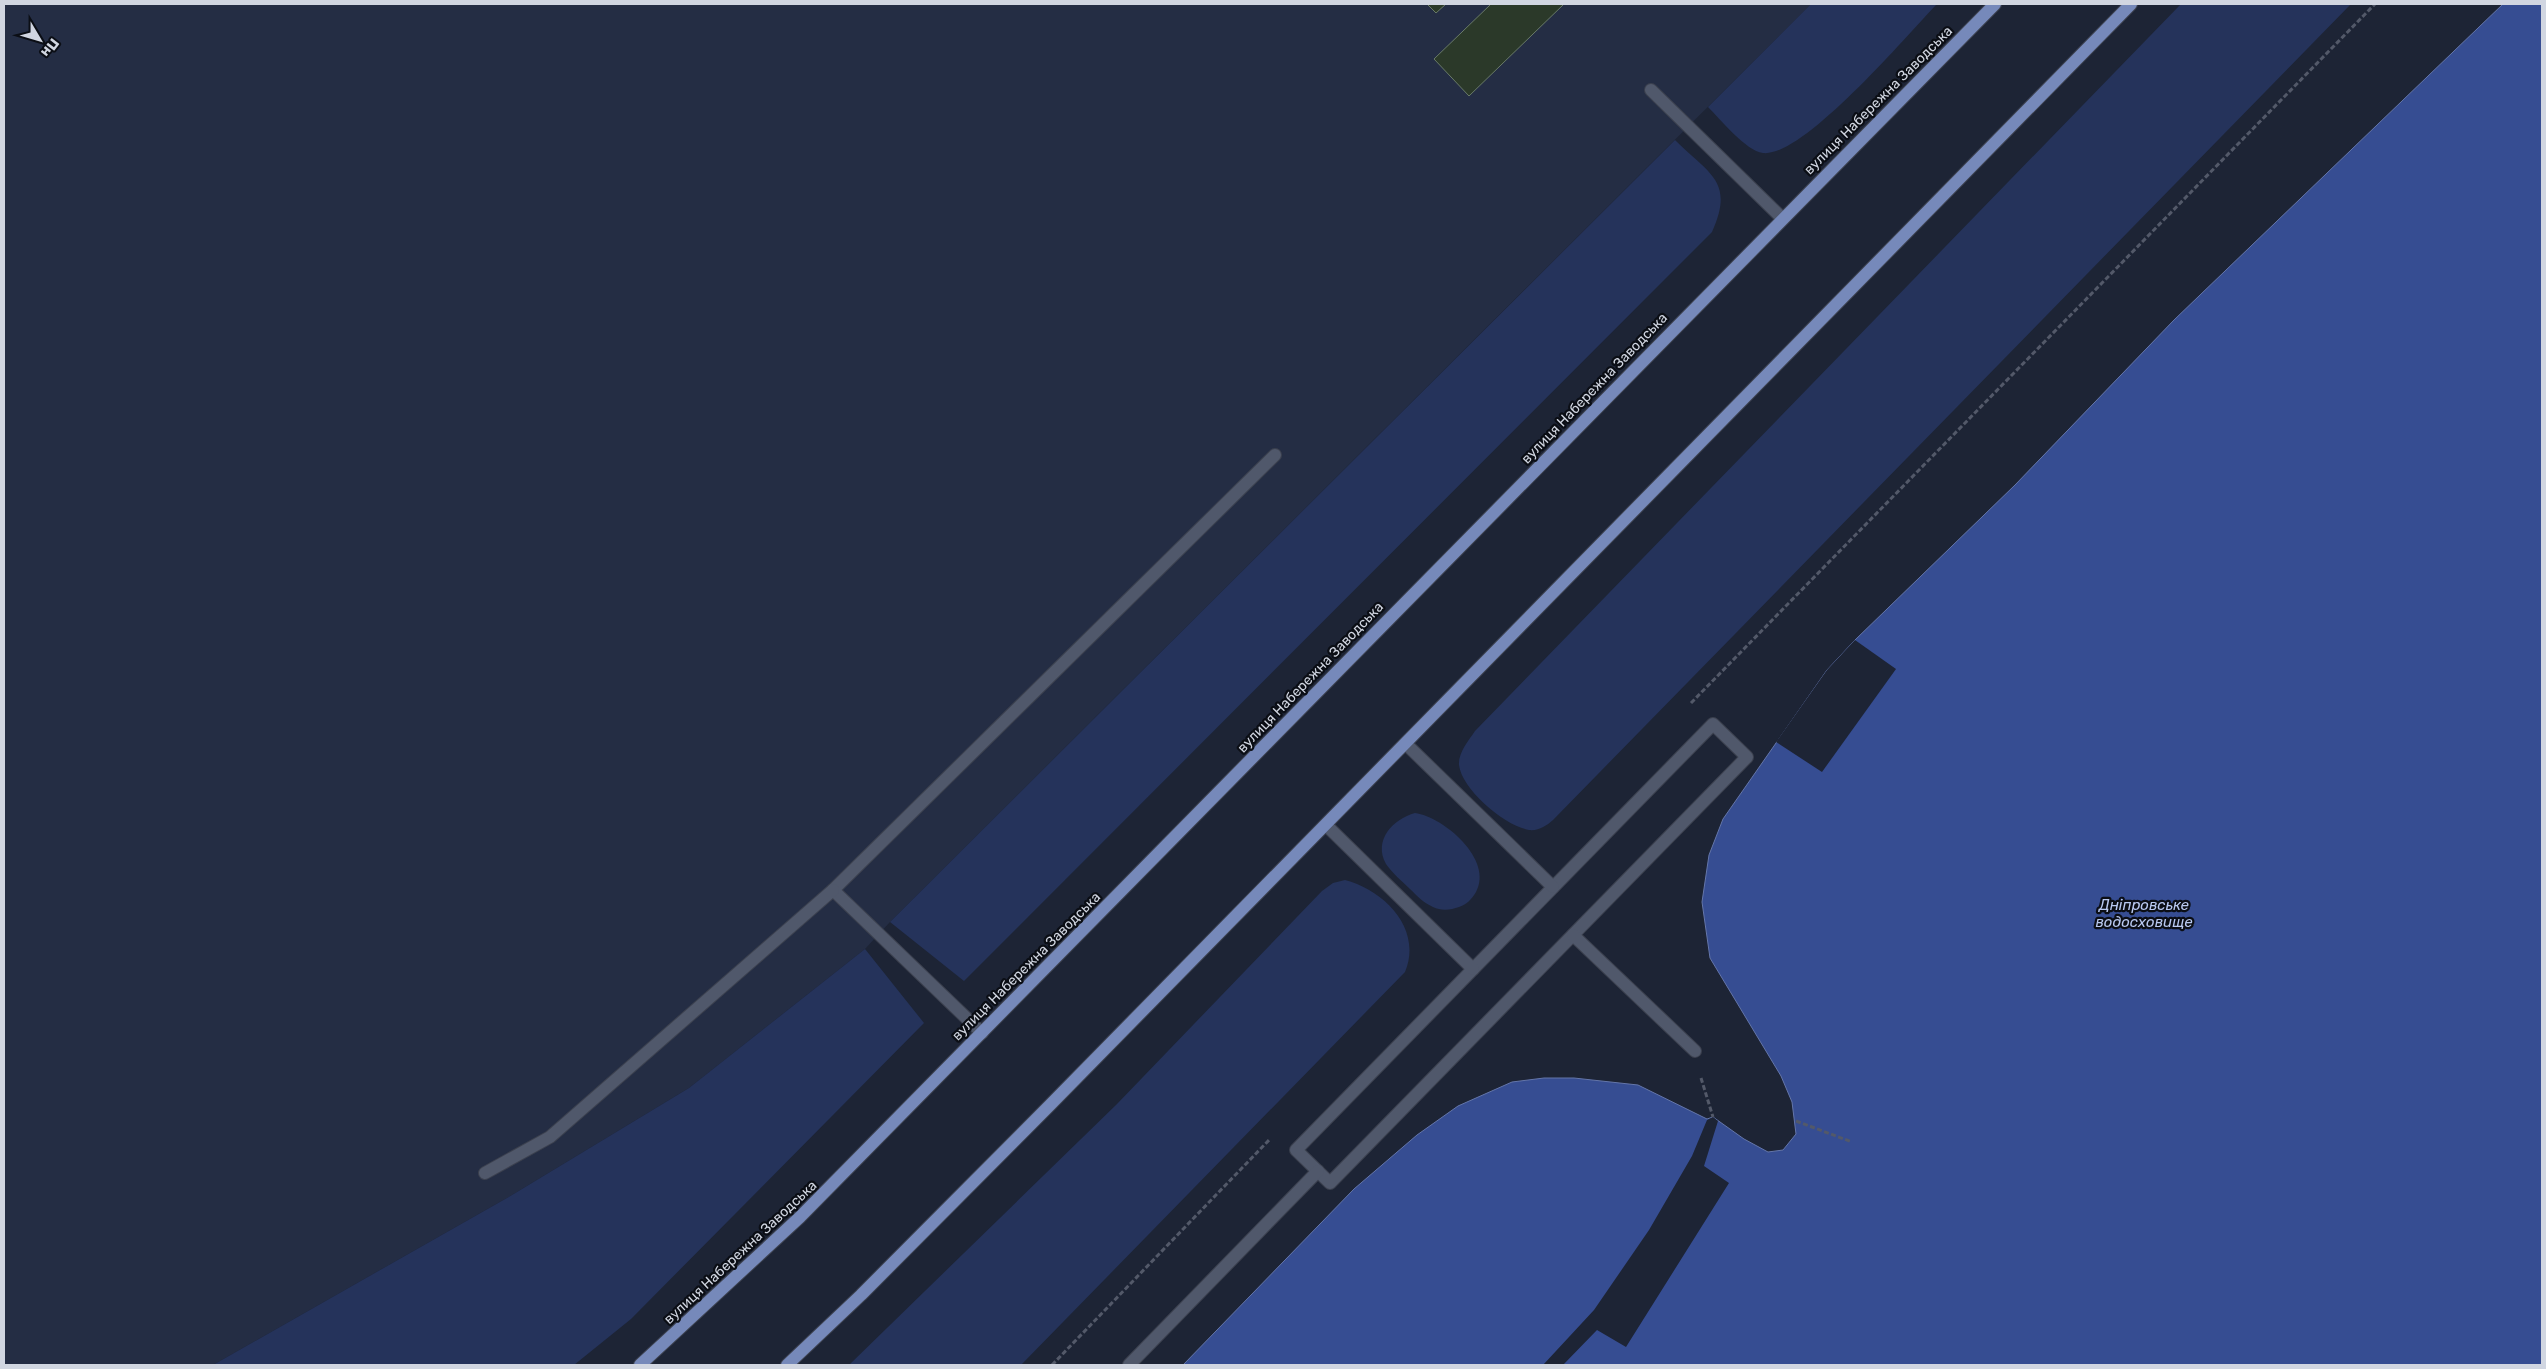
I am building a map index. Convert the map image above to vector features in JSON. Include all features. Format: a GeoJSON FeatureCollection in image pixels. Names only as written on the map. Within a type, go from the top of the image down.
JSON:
{"type":"FeatureCollection","features":[{"type":"Feature","properties":{"kind":"main road","name":"вулиця Набережна Заводська"},"geometry":{"type":"LineString","coordinates":[[640,1365],[800,1218],[1782,218],[1995,4]]}},
{"type":"Feature","properties":{"kind":"main road"},"geometry":{"type":"LineString","coordinates":[[787,1365],[862,1295],[1406,744],[2131,4]]}},
{"type":"Feature","properties":{"kind":"lane"},"geometry":{"type":"LineString","coordinates":[[1651,90],[1782,218]]}},
{"type":"Feature","properties":{"kind":"lane"},"geometry":{"type":"LineString","coordinates":[[485,1173],[550,1137],[833,890],[1275,455]]}},
{"type":"Feature","properties":{"kind":"lane"},"geometry":{"type":"LineString","coordinates":[[1713,724],[1747,757],[1330,1183],[1296,1150],[1552,887],[1713,724]]}},
{"type":"Feature","properties":{"kind":"lane"},"geometry":{"type":"LineString","coordinates":[[1406,744],[1552,887]]}},
{"type":"Feature","properties":{"kind":"lane"},"geometry":{"type":"LineString","coordinates":[[1326,825],[1473,969]]}},
{"type":"Feature","properties":{"kind":"lane"},"geometry":{"type":"LineString","coordinates":[[833,890],[982,1033]]}},
{"type":"Feature","properties":{"kind":"lane"},"geometry":{"type":"LineString","coordinates":[[1573,934],[1695,1051]]}},
{"type":"Feature","properties":{"kind":"lane"},"geometry":{"type":"LineString","coordinates":[[1129,1365],[1318,1171]]}},
{"type":"Feature","properties":{"kind":"path"},"geometry":{"type":"LineString","coordinates":[[1685,709],[2375,4]]}},
{"type":"Feature","properties":{"kind":"path"},"geometry":{"type":"LineString","coordinates":[[1695,1051],[1713,1117]]}},
{"type":"Feature","properties":{"kind":"path"},"geometry":{"type":"LineString","coordinates":[[1796,1121],[1852,1142]]}},
{"type":"Feature","properties":{"kind":"path"},"geometry":{"type":"LineString","coordinates":[[1052,1365],[1273,1135]]}},
{"type":"Feature","properties":{"kind":"shaded area"},"geometry":{"type":"Polygon","coordinates":[[[4,4],[1811,4],[865,949],[689,1088],[512,1195],[213,1365],[4,1365],[4,4]]]}},
{"type":"Feature","properties":{"kind":"shaded area"},"geometry":{"type":"Polygon","coordinates":[[[1811,4],[1937,4],[1854,92],[1828,116],[1803,136],[1781,149],[1763,153],[1756,151],[1741,141],[1708,107],[1811,4]]]}},
{"type":"Feature","properties":{"kind":"shaded area"},"geometry":{"type":"Polygon","coordinates":[[[2181,4],[2351,4],[1553,820],[1542,828],[1529,830],[1508,822],[1486,805],[1468,785],[1459,765],[1462,751],[1475,731],[2181,4]]]}},
{"type":"Feature","properties":{"kind":"shaded area"},"geometry":{"type":"Polygon","coordinates":[[[1675,140],[1708,171],[1719,189],[1721,201],[1712,232],[964,981],[890,922],[1675,140]]]}},
{"type":"Feature","properties":{"kind":"shaded area"},"geometry":{"type":"Polygon","coordinates":[[[1415,813],[1427,816],[1452,831],[1472,854],[1478,867],[1480,880],[1476,892],[1464,905],[1446,910],[1430,905],[1415,894],[1386,864],[1382,847],[1387,832],[1399,820],[1415,813]]]}},
{"type":"Feature","properties":{"kind":"shaded area"},"geometry":{"type":"Polygon","coordinates":[[[1345,880],[1360,885],[1373,893],[1386,902],[1396,914],[1404,927],[1409,941],[1409,956],[1405,972],[1021,1365],[849,1365],[1117,1104],[1322,891],[1333,883],[1345,880]]]}},
{"type":"Feature","properties":{"kind":"shaded area"},"geometry":{"type":"Polygon","coordinates":[[[865,949],[924,1023],[631,1319],[574,1365],[213,1365],[512,1195],[689,1088],[865,949]]]}},
{"type":"Feature","properties":{"kind":"water","name":"Дніпровське водосховище"},"geometry":{"type":"Polygon","coordinates":[[[2503,4],[2542,4],[2542,1365],[1183,1365],[1354,1189],[1417,1135],[1458,1106],[1512,1082],[1544,1078],[1574,1078],[1638,1085],[1707,1119],[1713,1117],[1744,1139],[1768,1152],[1783,1150],[1796,1134],[1792,1102],[1781,1076],[1710,958],[1702,902],[1709,855],[1723,819],[1827,670],[1855,640],[2015,485],[2174,320],[2503,4]]]}},
{"type":"Feature","properties":{"kind":"pier"},"geometry":{"type":"Polygon","coordinates":[[[1855,640],[1896,669],[1822,772],[1776,742],[1827,670],[1855,640]]]}},
{"type":"Feature","properties":{"kind":"pier"},"geometry":{"type":"Polygon","coordinates":[[[1713,1117],[1718,1121],[1704,1166],[1729,1183],[1626,1347],[1597,1330],[1563,1365],[1543,1365],[1594,1310],[1649,1230],[1692,1156],[1707,1120],[1713,1117]]]}},
{"type":"Feature","properties":{"kind":"building"},"geometry":{"type":"Polygon","coordinates":[[[1427,4],[1446,4],[1436,13],[1427,4]]]}},
{"type":"Feature","properties":{"kind":"building"},"geometry":{"type":"Polygon","coordinates":[[[1491,4],[1564,4],[1469,96],[1434,59],[1491,4]]]}}]}
